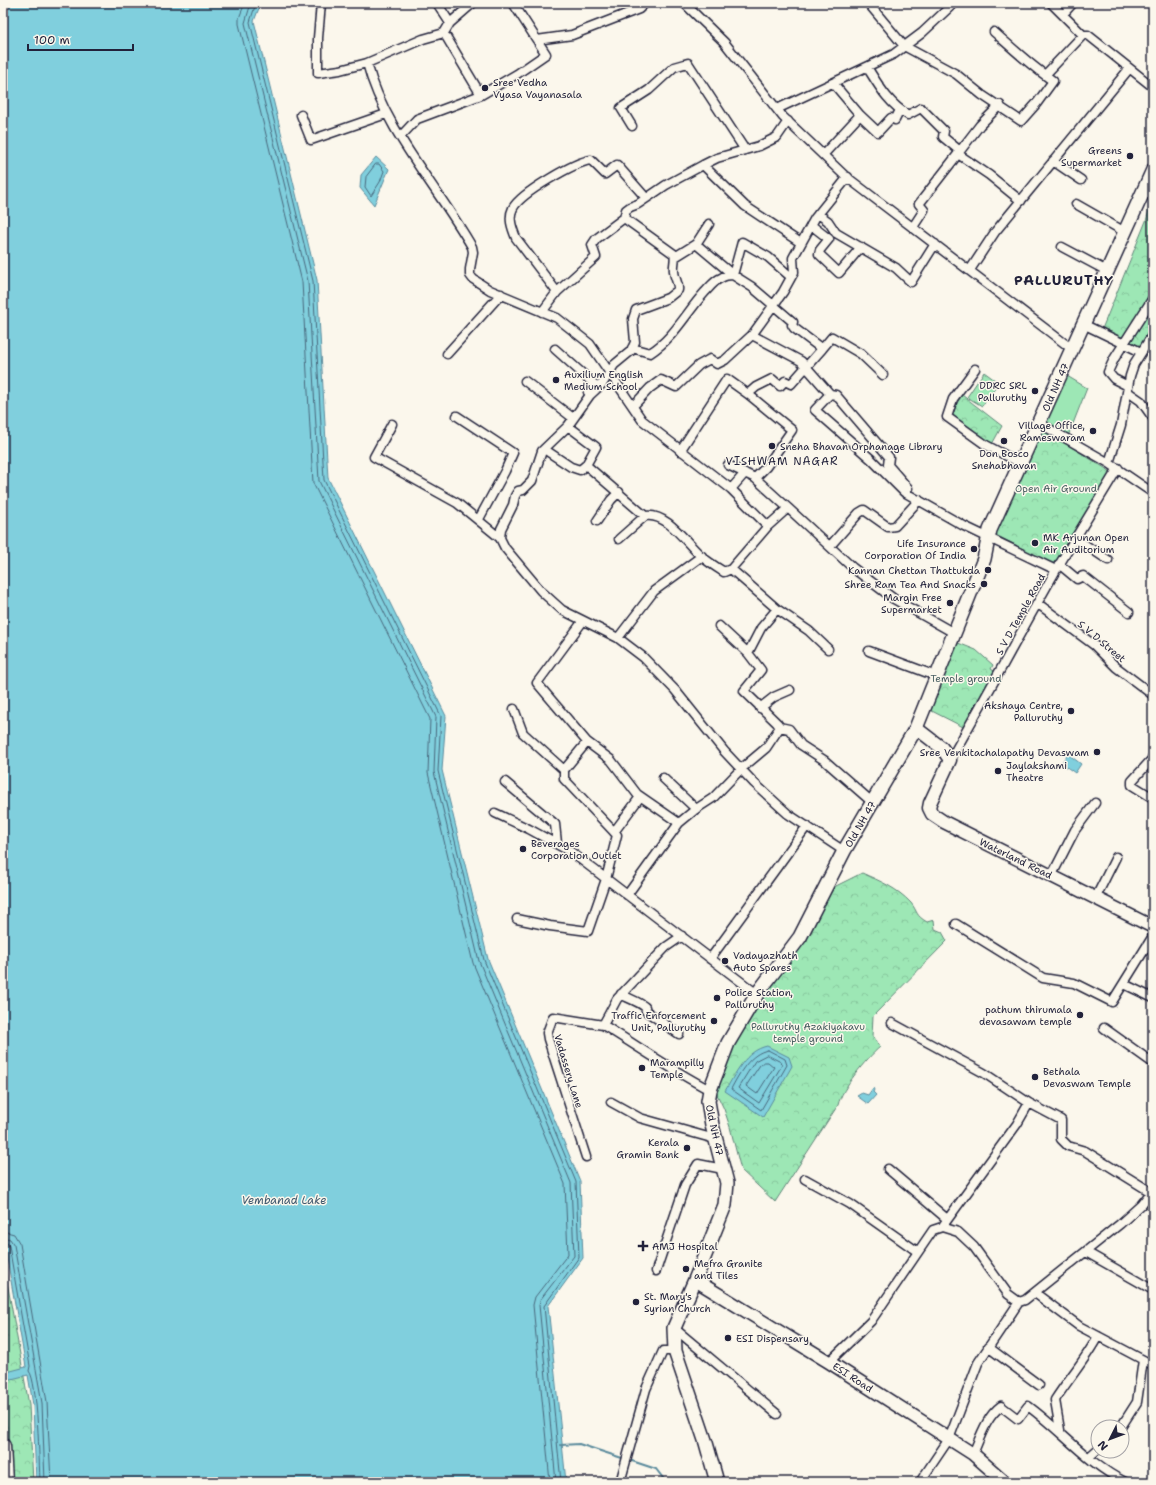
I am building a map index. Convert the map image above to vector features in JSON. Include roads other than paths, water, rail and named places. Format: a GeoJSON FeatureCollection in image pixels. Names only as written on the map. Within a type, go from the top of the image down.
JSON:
{"type":"FeatureCollection","features":[{"type":"Feature","properties":{"kind":"highway"},"geometry":{"type":"LineString","coordinates":[[3,1453],[5,1482]]}},
{"type":"Feature","properties":{"kind":"main road","name":"Old NH 47"},"geometry":{"type":"LineString","coordinates":[[717,1482],[675,1351],[674,1328],[725,1205],[726,1183],[715,1139],[708,1101],[710,1090],[728,1043],[757,994],[800,937],[844,851],[916,728],[984,559],[990,530],[1125,232],[1149,192],[1153,170]]}},
{"type":"Feature","properties":{"kind":"main road"},"geometry":{"type":"LineString","coordinates":[[916,728],[942,748],[950,760]]}},
{"type":"Feature","properties":{"kind":"main road","name":"Waterland Road"},"geometry":{"type":"LineString","coordinates":[[950,760],[930,803],[929,808],[932,814],[944,822],[1153,927]]}},
{"type":"Feature","properties":{"kind":"main road","name":"ESI Road"},"geometry":{"type":"LineString","coordinates":[[695,1280],[829,1362],[973,1454],[1005,1482]]}},
{"type":"Feature","properties":{"kind":"street"},"geometry":{"type":"LineString","coordinates":[[322,3],[318,38],[318,73],[340,70],[367,63],[423,39],[444,33],[450,23],[473,3]]}},
{"type":"Feature","properties":{"kind":"street"},"geometry":{"type":"LineString","coordinates":[[436,3],[450,23]]}},
{"type":"Feature","properties":{"kind":"street"},"geometry":{"type":"LineString","coordinates":[[401,136],[417,119],[481,95],[517,74],[546,54],[513,3]]}},
{"type":"Feature","properties":{"kind":"street"},"geometry":{"type":"LineString","coordinates":[[537,40],[572,35],[639,9],[645,3]]}},
{"type":"Feature","properties":{"kind":"street"},"geometry":{"type":"LineString","coordinates":[[684,3],[724,42],[788,121],[848,177],[1072,349]]}},
{"type":"Feature","properties":{"kind":"street"},"geometry":{"type":"LineString","coordinates":[[868,3],[904,46],[956,74],[1021,121],[1037,104],[1053,81],[1028,62],[994,32]]}},
{"type":"Feature","properties":{"kind":"street"},"geometry":{"type":"LineString","coordinates":[[777,109],[894,54],[922,33],[954,3]]}},
{"type":"Feature","properties":{"kind":"street"},"geometry":{"type":"LineString","coordinates":[[1051,3],[1083,35],[1088,35],[1153,87]]}},
{"type":"Feature","properties":{"kind":"street"},"geometry":{"type":"LineString","coordinates":[[1063,14],[1073,3]]}},
{"type":"Feature","properties":{"kind":"street"},"geometry":{"type":"LineString","coordinates":[[444,33],[481,95]]}},
{"type":"Feature","properties":{"kind":"street"},"geometry":{"type":"LineString","coordinates":[[1045,75],[1083,35]]}},
{"type":"Feature","properties":{"kind":"street"},"geometry":{"type":"LineString","coordinates":[[632,126],[621,108],[649,90],[674,67],[688,62],[745,150]]}},
{"type":"Feature","properties":{"kind":"street"},"geometry":{"type":"LineString","coordinates":[[367,63],[371,78],[386,114],[472,246],[470,275],[478,282],[501,294],[557,318],[590,344],[642,420],[680,451],[731,489],[768,526]]}},
{"type":"Feature","properties":{"kind":"street"},"geometry":{"type":"LineString","coordinates":[[867,67],[886,97],[900,110],[908,115],[921,108],[944,131],[943,137],[959,152],[1021,201]]}},
{"type":"Feature","properties":{"kind":"street"},"geometry":{"type":"LineString","coordinates":[[970,270],[995,232],[1129,69]]}},
{"type":"Feature","properties":{"kind":"street"},"geometry":{"type":"LineString","coordinates":[[833,83],[860,115],[878,132],[891,118],[895,120],[900,110]]}},
{"type":"Feature","properties":{"kind":"street"},"geometry":{"type":"LineString","coordinates":[[913,227],[924,210],[918,204],[980,125],[1000,105]]}},
{"type":"Feature","properties":{"kind":"street"},"geometry":{"type":"LineString","coordinates":[[302,115],[311,140],[386,114]]}},
{"type":"Feature","properties":{"kind":"street"},"geometry":{"type":"LineString","coordinates":[[823,154],[860,115]]}},
{"type":"Feature","properties":{"kind":"street"},"geometry":{"type":"LineString","coordinates":[[542,312],[557,292],[596,257],[592,246],[596,239],[624,218],[626,210],[666,185],[717,158],[745,150],[776,138],[788,121]]}},
{"type":"Feature","properties":{"kind":"street"},"geometry":{"type":"LineString","coordinates":[[557,292],[516,238],[513,230],[510,219],[513,208],[522,196],[569,168],[583,161],[591,160],[605,174],[617,165],[646,198]]}},
{"type":"Feature","properties":{"kind":"street"},"geometry":{"type":"LineString","coordinates":[[1053,162],[1081,180]]}},
{"type":"Feature","properties":{"kind":"street"},"geometry":{"type":"LineString","coordinates":[[703,165],[745,206],[801,243]]}},
{"type":"Feature","properties":{"kind":"street"},"geometry":{"type":"LineString","coordinates":[[633,406],[650,388],[661,380],[676,387],[699,365],[710,359],[717,364],[725,360],[752,335],[794,272],[793,258],[811,225],[848,177]]}},
{"type":"Feature","properties":{"kind":"street"},"geometry":{"type":"LineString","coordinates":[[1076,204],[1125,232]]}},
{"type":"Feature","properties":{"kind":"street"},"geometry":{"type":"LineString","coordinates":[[818,214],[828,221],[836,233],[896,268],[911,282],[935,244]]}},
{"type":"Feature","properties":{"kind":"street"},"geometry":{"type":"LineString","coordinates":[[624,218],[660,243],[675,257]]}},
{"type":"Feature","properties":{"kind":"street"},"geometry":{"type":"LineString","coordinates":[[675,257],[696,244],[709,224]]}},
{"type":"Feature","properties":{"kind":"street"},"geometry":{"type":"LineString","coordinates":[[811,225],[829,239],[820,250],[819,254],[839,273],[861,247]]}},
{"type":"Feature","properties":{"kind":"street"},"geometry":{"type":"LineString","coordinates":[[733,274],[742,242],[768,257],[791,277]]}},
{"type":"Feature","properties":{"kind":"street"},"geometry":{"type":"LineString","coordinates":[[696,244],[733,274],[752,287],[772,306],[793,322],[792,325],[794,328],[822,349]]}},
{"type":"Feature","properties":{"kind":"street"},"geometry":{"type":"LineString","coordinates":[[1062,247],[1107,271]]}},
{"type":"Feature","properties":{"kind":"street"},"geometry":{"type":"LineString","coordinates":[[572,417],[610,373],[614,365],[622,360],[632,348],[635,336],[633,319],[636,310],[668,298],[678,290],[679,285],[674,272],[675,257]]}},
{"type":"Feature","properties":{"kind":"street"},"geometry":{"type":"LineString","coordinates":[[632,348],[650,353],[660,346],[672,334],[708,288],[720,278],[733,274]]}},
{"type":"Feature","properties":{"kind":"street"},"geometry":{"type":"LineString","coordinates":[[447,354],[501,294]]}},
{"type":"Feature","properties":{"kind":"street"},"geometry":{"type":"LineString","coordinates":[[1153,298],[1108,372],[1114,379],[1141,401],[1153,418]]}},
{"type":"Feature","properties":{"kind":"street"},"geometry":{"type":"LineString","coordinates":[[1083,324],[1141,352]]}},
{"type":"Feature","properties":{"kind":"street"},"geometry":{"type":"LineString","coordinates":[[1109,463],[1121,425],[1134,364],[1153,334]]}},
{"type":"Feature","properties":{"kind":"street"},"geometry":{"type":"LineString","coordinates":[[752,335],[801,361],[830,394],[836,395],[889,457],[888,465],[908,488],[904,492]]}},
{"type":"Feature","properties":{"kind":"street"},"geometry":{"type":"LineString","coordinates":[[748,394],[756,387],[772,379],[780,386],[785,381],[791,384],[832,337],[861,354],[883,375]]}},
{"type":"Feature","properties":{"kind":"street"},"geometry":{"type":"LineString","coordinates":[[500,538],[501,529],[513,505],[515,496],[518,491],[523,490],[532,481],[544,448],[568,426],[572,417],[594,384],[555,349]]}},
{"type":"Feature","properties":{"kind":"street"},"geometry":{"type":"LineString","coordinates":[[975,369],[953,399],[947,417],[986,445],[1020,463]]}},
{"type":"Feature","properties":{"kind":"street"},"geometry":{"type":"LineString","coordinates":[[680,451],[727,379],[792,430],[766,467],[755,478]]}},
{"type":"Feature","properties":{"kind":"street"},"geometry":{"type":"LineString","coordinates":[[526,381],[572,417]]}},
{"type":"Feature","properties":{"kind":"street"},"geometry":{"type":"LineString","coordinates":[[830,394],[815,410],[866,455],[904,492],[964,526],[989,538],[1058,567],[1077,579],[1083,576],[1129,612]]}},
{"type":"Feature","properties":{"kind":"street"},"geometry":{"type":"LineString","coordinates":[[457,416],[513,453],[479,519]]}},
{"type":"Feature","properties":{"kind":"street"},"geometry":{"type":"LineString","coordinates":[[1038,423],[1118,468],[1153,493]]}},
{"type":"Feature","properties":{"kind":"street"},"geometry":{"type":"LineString","coordinates":[[392,424],[374,457],[457,503],[479,519],[500,538],[505,548],[541,591],[562,610],[618,638],[643,657],[675,690],[724,751],[741,769],[788,814],[844,851]]}},
{"type":"Feature","properties":{"kind":"street"},"geometry":{"type":"LineString","coordinates":[[544,448],[571,467],[580,470],[586,465],[596,447],[568,426]]}},
{"type":"Feature","properties":{"kind":"street"},"geometry":{"type":"LineString","coordinates":[[586,465],[645,516]]}},
{"type":"Feature","properties":{"kind":"street"},"geometry":{"type":"LineString","coordinates":[[728,465],[755,478],[853,568],[894,599],[954,633]]}},
{"type":"Feature","properties":{"kind":"street","name":"S V D Temple Road"},"geometry":{"type":"LineString","coordinates":[[950,760],[991,690],[1037,603],[1118,468]]}},
{"type":"Feature","properties":{"kind":"street"},"geometry":{"type":"LineString","coordinates":[[731,489],[745,473]]}},
{"type":"Feature","properties":{"kind":"street"},"geometry":{"type":"LineString","coordinates":[[597,521],[611,500],[619,492]]}},
{"type":"Feature","properties":{"kind":"street"},"geometry":{"type":"LineString","coordinates":[[830,546],[859,513],[864,510],[888,526],[895,526],[919,500]]}},
{"type":"Feature","properties":{"kind":"street"},"geometry":{"type":"LineString","coordinates":[[619,539],[645,516],[654,515],[664,520],[702,556],[724,572],[731,569],[768,526],[788,508]]}},
{"type":"Feature","properties":{"kind":"street"},"geometry":{"type":"LineString","coordinates":[[1075,538],[1108,560]]}},
{"type":"Feature","properties":{"kind":"street"},"geometry":{"type":"LineString","coordinates":[[618,638],[654,591],[702,556]]}},
{"type":"Feature","properties":{"kind":"street"},"geometry":{"type":"LineString","coordinates":[[731,569],[777,609],[809,631],[828,649]]}},
{"type":"Feature","properties":{"kind":"street","name":"S V D Street"},"geometry":{"type":"LineString","coordinates":[[1037,603],[1094,645],[1116,667],[1153,695]]}},
{"type":"Feature","properties":{"kind":"street"},"geometry":{"type":"LineString","coordinates":[[748,653],[761,628],[777,609]]}},
{"type":"Feature","properties":{"kind":"street"},"geometry":{"type":"LineString","coordinates":[[583,621],[537,683],[586,742],[611,760],[640,797],[679,823]]}},
{"type":"Feature","properties":{"kind":"street"},"geometry":{"type":"LineString","coordinates":[[719,626],[748,653],[761,670],[744,691],[780,727],[789,729],[801,745],[824,760],[872,802]]}},
{"type":"Feature","properties":{"kind":"street"},"geometry":{"type":"LineString","coordinates":[[869,651],[936,676]]}},
{"type":"Feature","properties":{"kind":"street"},"geometry":{"type":"LineString","coordinates":[[760,708],[774,697],[790,690]]}},
{"type":"Feature","properties":{"kind":"street"},"geometry":{"type":"LineString","coordinates":[[514,709],[523,733],[564,770]]}},
{"type":"Feature","properties":{"kind":"street"},"geometry":{"type":"LineString","coordinates":[[627,894],[679,823],[696,808],[713,798],[741,769],[766,748],[780,727]]}},
{"type":"Feature","properties":{"kind":"street"},"geometry":{"type":"LineString","coordinates":[[517,919],[550,926],[588,931],[606,879],[617,835],[564,779],[564,770],[586,742]]}},
{"type":"Feature","properties":{"kind":"street"},"geometry":{"type":"LineString","coordinates":[[1153,758],[1132,781],[1132,785],[1153,798]]}},
{"type":"Feature","properties":{"kind":"street"},"geometry":{"type":"LineString","coordinates":[[663,778],[696,808]]}},
{"type":"Feature","properties":{"kind":"street"},"geometry":{"type":"LineString","coordinates":[[504,782],[555,824],[557,843]]}},
{"type":"Feature","properties":{"kind":"street"},"geometry":{"type":"LineString","coordinates":[[614,832],[640,797]]}},
{"type":"Feature","properties":{"kind":"street"},"geometry":{"type":"LineString","coordinates":[[1052,875],[1075,830],[1095,803]]}},
{"type":"Feature","properties":{"kind":"street"},"geometry":{"type":"LineString","coordinates":[[495,813],[557,843],[572,852],[757,994]]}},
{"type":"Feature","properties":{"kind":"street"},"geometry":{"type":"LineString","coordinates":[[710,959],[807,826]]}},
{"type":"Feature","properties":{"kind":"street"},"geometry":{"type":"LineString","coordinates":[[1095,899],[1116,857]]}},
{"type":"Feature","properties":{"kind":"street"},"geometry":{"type":"LineString","coordinates":[[956,924],[1043,978],[1074,983],[1112,1002],[1153,936]]}},
{"type":"Feature","properties":{"kind":"street"},"geometry":{"type":"LineString","coordinates":[[682,936],[666,947],[621,994],[603,1025],[654,1057],[676,1073],[710,1090]]}},
{"type":"Feature","properties":{"kind":"street"},"geometry":{"type":"LineString","coordinates":[[1124,984],[1153,998]]}},
{"type":"Feature","properties":{"kind":"street"},"geometry":{"type":"LineString","coordinates":[[621,994],[633,1002],[639,1002],[645,1007],[646,1011],[679,1034]]}},
{"type":"Feature","properties":{"kind":"street","name":"Vadassery Lane"},"geometry":{"type":"LineString","coordinates":[[586,1157],[547,1033],[553,1017],[603,1025]]}},
{"type":"Feature","properties":{"kind":"street"},"geometry":{"type":"LineString","coordinates":[[892,1023],[984,1074],[1029,1103],[1061,1120],[1061,1139],[1068,1146],[1085,1151],[1152,1191],[1130,1215],[1086,1252],[1026,1300],[1019,1302],[988,1347],[971,1380],[949,1439],[920,1482]]}},
{"type":"Feature","properties":{"kind":"street"},"geometry":{"type":"LineString","coordinates":[[1104,1028],[1153,1063]]}},
{"type":"Feature","properties":{"kind":"street"},"geometry":{"type":"LineString","coordinates":[[611,1102],[640,1118],[715,1139]]}},
{"type":"Feature","properties":{"kind":"street"},"geometry":{"type":"LineString","coordinates":[[829,1362],[871,1321],[933,1230],[942,1226],[948,1219],[1017,1124],[1029,1103]]}},
{"type":"Feature","properties":{"kind":"street"},"geometry":{"type":"LineString","coordinates":[[656,1271],[685,1185],[698,1164],[723,1169]]}},
{"type":"Feature","properties":{"kind":"street"},"geometry":{"type":"LineString","coordinates":[[888,1169],[948,1219]]}},
{"type":"Feature","properties":{"kind":"street"},"geometry":{"type":"LineString","coordinates":[[805,1178],[850,1204],[918,1252]]}},
{"type":"Feature","properties":{"kind":"street"},"geometry":{"type":"LineString","coordinates":[[942,1226],[958,1232],[974,1248],[1008,1294],[1019,1302]]}},
{"type":"Feature","properties":{"kind":"street"},"geometry":{"type":"LineString","coordinates":[[1086,1252],[1153,1290]]}},
{"type":"Feature","properties":{"kind":"street"},"geometry":{"type":"LineString","coordinates":[[1035,1292],[1079,1326],[1151,1364]]}},
{"type":"Feature","properties":{"kind":"street"},"geometry":{"type":"LineString","coordinates":[[674,1328],[777,1414]]}},
{"type":"Feature","properties":{"kind":"street"},"geometry":{"type":"LineString","coordinates":[[1098,1336],[1086,1358],[1070,1376],[1054,1400],[1062,1436],[1125,1482]]}},
{"type":"Feature","properties":{"kind":"street"},"geometry":{"type":"LineString","coordinates":[[988,1347],[1039,1385]]}},
{"type":"Feature","properties":{"kind":"street"},"geometry":{"type":"LineString","coordinates":[[622,1482],[621,1478],[633,1430],[646,1389],[663,1351],[675,1351]]}},
{"type":"Feature","properties":{"kind":"street"},"geometry":{"type":"LineString","coordinates":[[1127,1419],[1137,1402],[1143,1360]]}},
{"type":"Feature","properties":{"kind":"street"},"geometry":{"type":"LineString","coordinates":[[973,1454],[987,1421],[1001,1406],[1018,1419],[1028,1406],[1060,1430]]}},
{"type":"Feature","properties":{"kind":"water","name":"Vembanad Lake"},"geometry":{"type":"Polygon","coordinates":[[[3,3],[261,3],[254,21],[317,280],[328,478],[446,716],[442,770],[488,959],[580,1181],[583,1258],[548,1306],[566,1482],[36,1482],[33,1405],[28,1375],[3,1381],[3,1373],[26,1367],[3,1235],[3,3]]]}},
{"type":"Feature","properties":{"kind":"water"},"geometry":{"type":"Polygon","coordinates":[[[376,157],[389,169],[374,205],[360,188],[361,175],[376,157]]]}},
{"type":"Feature","properties":{"kind":"water"},"geometry":{"type":"Polygon","coordinates":[[[1068,754],[1081,764],[1075,773],[1061,763],[1068,754]]]}},
{"type":"Feature","properties":{"kind":"water"},"geometry":{"type":"Polygon","coordinates":[[[767,1046],[789,1057],[792,1066],[763,1117],[725,1091],[737,1070],[747,1058],[759,1049],[767,1046]]]}},
{"type":"Feature","properties":{"kind":"water"},"geometry":{"type":"Polygon","coordinates":[[[873,1088],[873,1092],[876,1095],[868,1104],[857,1096],[862,1093],[868,1095],[873,1088]]]}},
{"type":"Feature","properties":{"kind":"waterway"},"geometry":{"type":"LineString","coordinates":[[561,1445],[579,1444],[625,1459]]}},
{"type":"Feature","properties":{"kind":"waterway"},"geometry":{"type":"LineString","coordinates":[[629,1460],[656,1469],[666,1482]]}},
{"type":"Feature","properties":{"kind":"place","name":"Sree Vedha Vyasa Vayanasala"},"geometry":{"type":"Point","coordinates":[485,88]}},
{"type":"Feature","properties":{"kind":"place","name":"Greens Supermarket"},"geometry":{"type":"Point","coordinates":[1130,156]}},
{"type":"Feature","properties":{"kind":"place","name":"Auxilium English Medium School"},"geometry":{"type":"Point","coordinates":[556,380]}},
{"type":"Feature","properties":{"kind":"place","name":"DDRC SRL Palluruthy"},"geometry":{"type":"Point","coordinates":[1035,391]}},
{"type":"Feature","properties":{"kind":"place","name":"Village Office, Rameswaram"},"geometry":{"type":"Point","coordinates":[1093,431]}},
{"type":"Feature","properties":{"kind":"place","name":"Don Bosco Snehabhavan"},"geometry":{"type":"Point","coordinates":[1004,441]}},
{"type":"Feature","properties":{"kind":"place","name":"Sneha Bhavan Orphanage Library"},"geometry":{"type":"Point","coordinates":[772,446]}},
{"type":"Feature","properties":{"kind":"place","name":"MK Arjunan Open Air Auditorium"},"geometry":{"type":"Point","coordinates":[1035,543]}},
{"type":"Feature","properties":{"kind":"place","name":"Life Insurance Corporation Of India"},"geometry":{"type":"Point","coordinates":[974,549]}},
{"type":"Feature","properties":{"kind":"place","name":"Kannan Chettan Thattukda"},"geometry":{"type":"Point","coordinates":[988,570]}},
{"type":"Feature","properties":{"kind":"place","name":"Shree Ram Tea And Snacks"},"geometry":{"type":"Point","coordinates":[984,584]}},
{"type":"Feature","properties":{"kind":"place","name":"Margin Free Supermarket"},"geometry":{"type":"Point","coordinates":[950,603]}},
{"type":"Feature","properties":{"kind":"place","name":"Akshaya Centre, Palluruthy"},"geometry":{"type":"Point","coordinates":[1071,711]}},
{"type":"Feature","properties":{"kind":"place","name":"Sree Venkitachalapathy Devaswam"},"geometry":{"type":"Point","coordinates":[1097,752]}},
{"type":"Feature","properties":{"kind":"place","name":"Jaylakshami Theatre"},"geometry":{"type":"Point","coordinates":[998,771]}},
{"type":"Feature","properties":{"kind":"place","name":"Beverages Corporation Outlet"},"geometry":{"type":"Point","coordinates":[523,849]}},
{"type":"Feature","properties":{"kind":"place","name":"Vadayazhath Auto Spares"},"geometry":{"type":"Point","coordinates":[725,961]}},
{"type":"Feature","properties":{"kind":"place","name":"Police Station, Palluruthy"},"geometry":{"type":"Point","coordinates":[717,998]}},
{"type":"Feature","properties":{"kind":"place","name":"pathum thirumala devasawam temple"},"geometry":{"type":"Point","coordinates":[1080,1015]}},
{"type":"Feature","properties":{"kind":"place","name":"Traffic Enforcement Unit, Palluruthy"},"geometry":{"type":"Point","coordinates":[714,1021]}},
{"type":"Feature","properties":{"kind":"place","name":"Marampilly Temple"},"geometry":{"type":"Point","coordinates":[642,1068]}},
{"type":"Feature","properties":{"kind":"place","name":"Bethala Devaswam Temple"},"geometry":{"type":"Point","coordinates":[1035,1077]}},
{"type":"Feature","properties":{"kind":"place","name":"Kerala Gramin Bank"},"geometry":{"type":"Point","coordinates":[687,1148]}},
{"type":"Feature","properties":{"kind":"place","name":"AMJ Hospital"},"geometry":{"type":"Point","coordinates":[643,1246]}},
{"type":"Feature","properties":{"kind":"place","name":"Mefra Granite and Tiles"},"geometry":{"type":"Point","coordinates":[686,1269]}},
{"type":"Feature","properties":{"kind":"place","name":"St. Mary's Syrian Church"},"geometry":{"type":"Point","coordinates":[636,1302]}},
{"type":"Feature","properties":{"kind":"place","name":"ESI Dispensary"},"geometry":{"type":"Point","coordinates":[728,1338]}},
{"type":"Feature","properties":{"kind":"district","name":"PALLURUTHY"},"geometry":{"type":"Point","coordinates":[1064,280]}},
{"type":"Feature","properties":{"kind":"district","name":"VISHWAM NAGAR"},"geometry":{"type":"Point","coordinates":[782,461]}},
{"type":"Feature","properties":{"kind":"park label","name":"Open Air Ground"},"geometry":{"type":"Point","coordinates":[1056,488]}},
{"type":"Feature","properties":{"kind":"park label","name":"Temple ground"},"geometry":{"type":"Point","coordinates":[966,678]}},
{"type":"Feature","properties":{"kind":"park label","name":"Palluruthy Azakiyakavu temple ground"},"geometry":{"type":"Point","coordinates":[808,1032]}}]}
